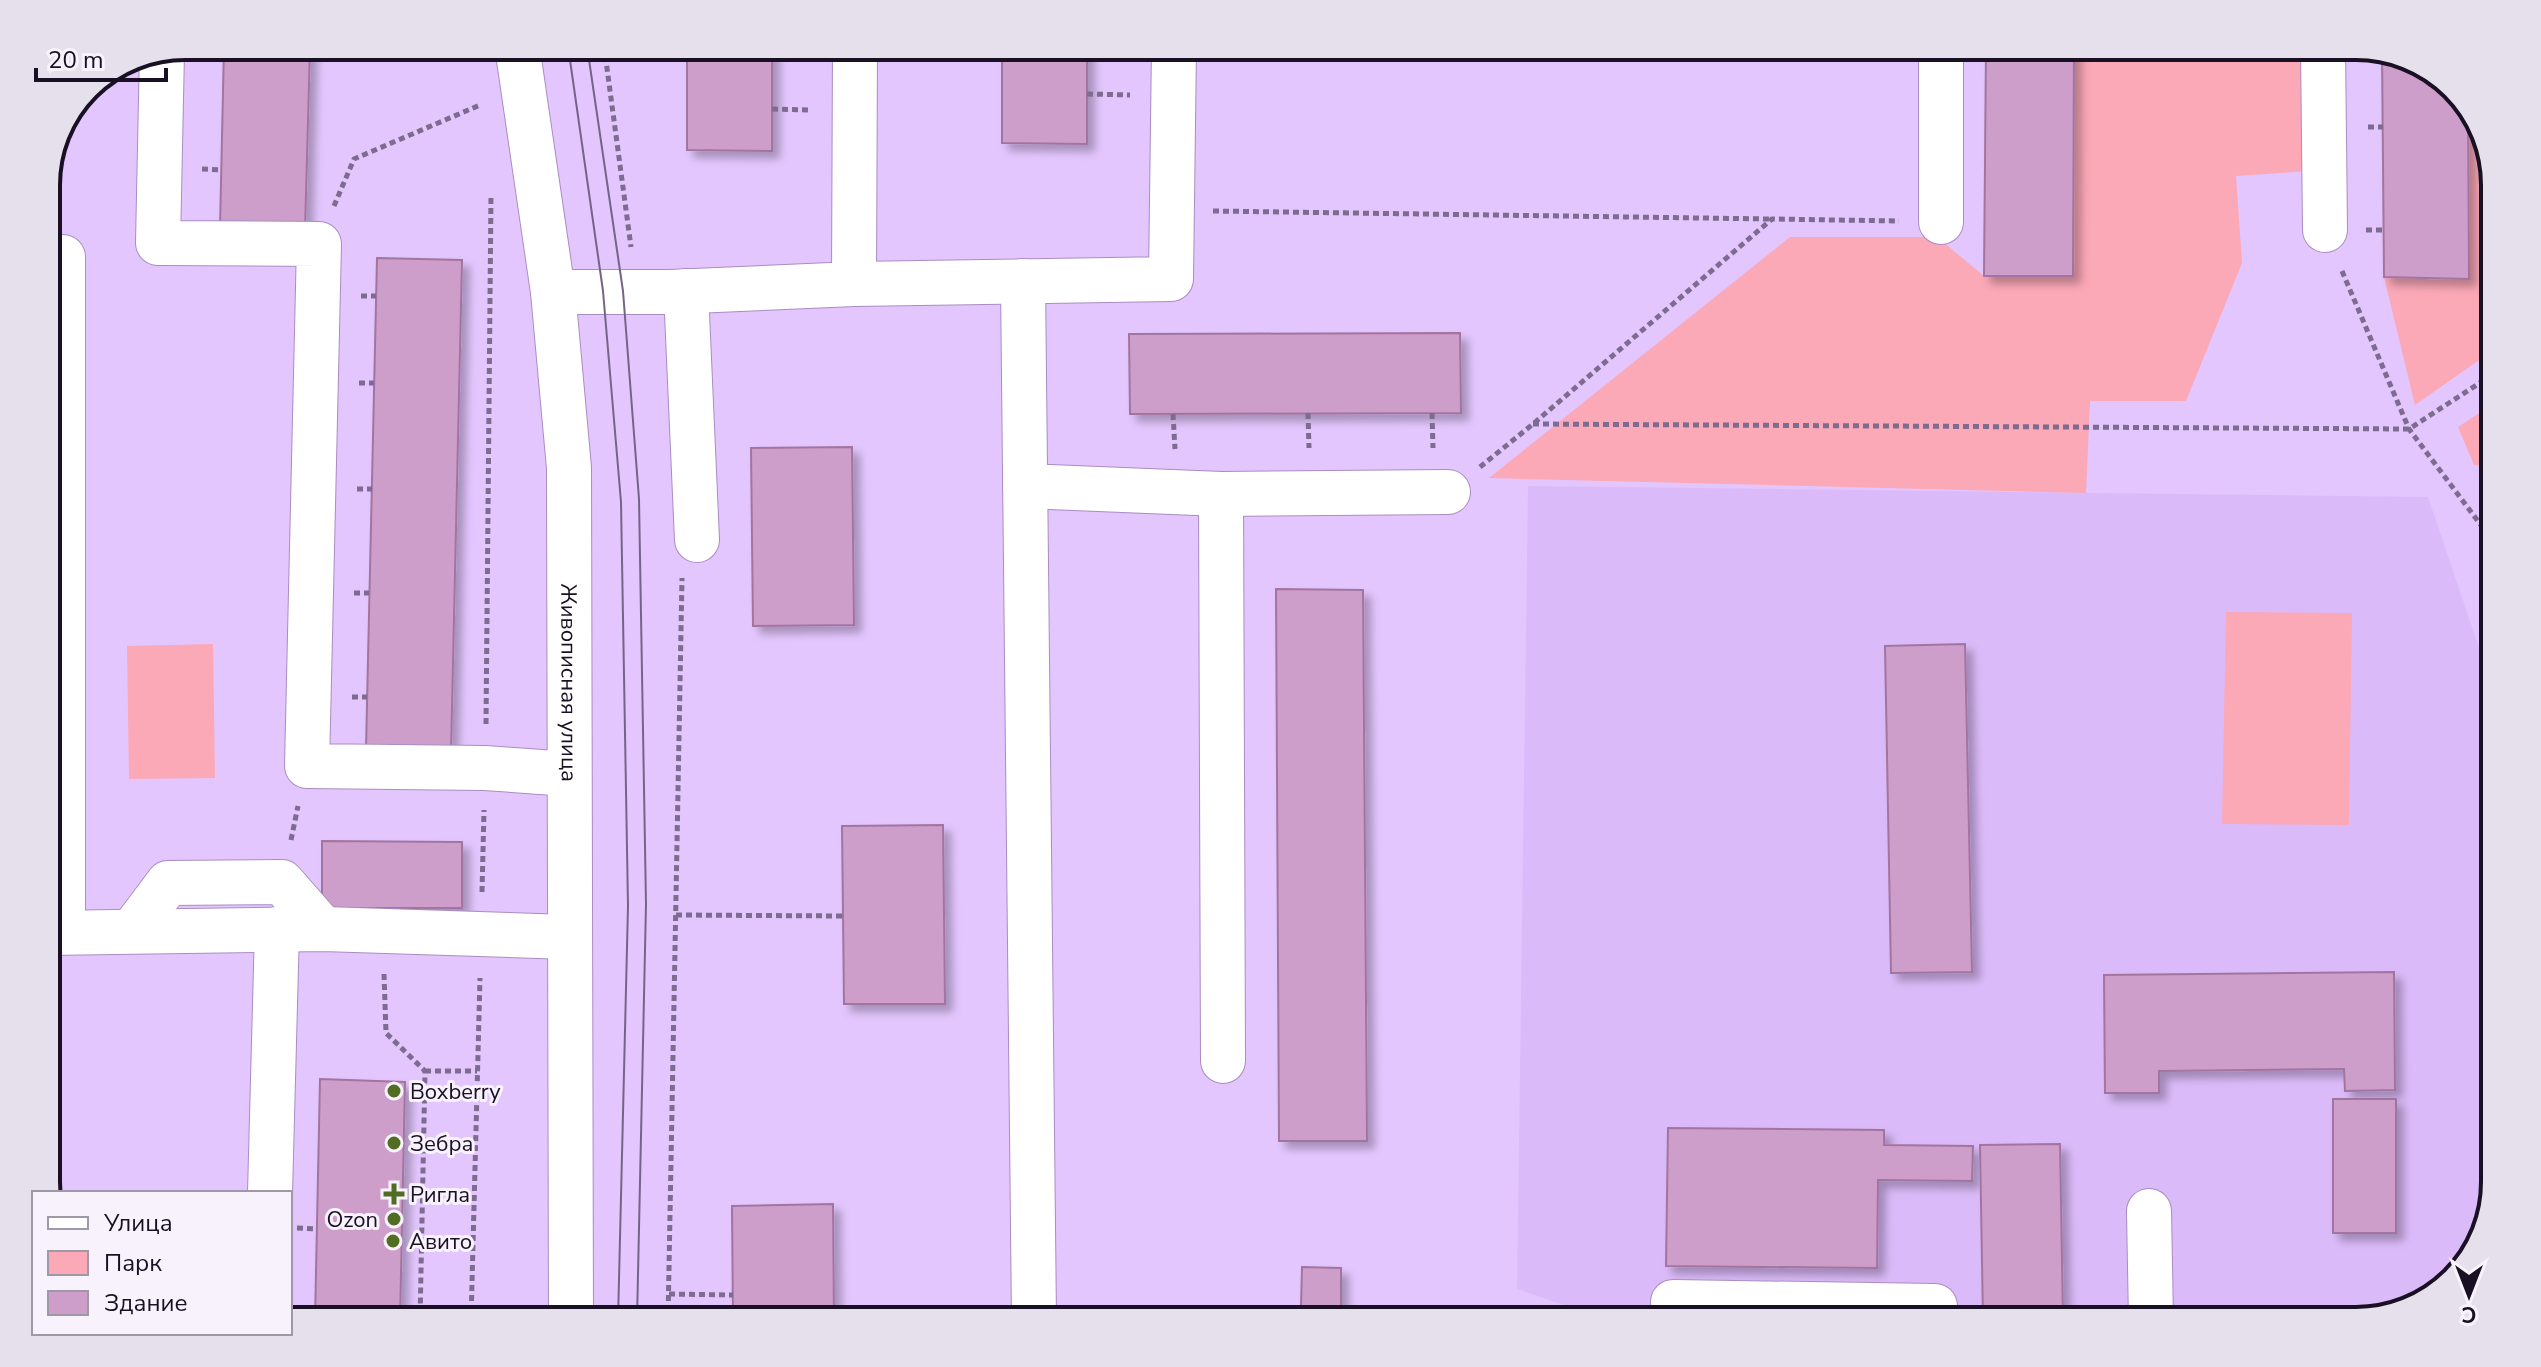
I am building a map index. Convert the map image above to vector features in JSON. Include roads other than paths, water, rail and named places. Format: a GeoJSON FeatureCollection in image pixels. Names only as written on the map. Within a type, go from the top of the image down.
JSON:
{"type":"FeatureCollection","features":[{"type":"Feature","properties":{"kind":"street","name":"Живописная улица"},"geometry":{"type":"LineString","coordinates":[[519,60],[553,292],[569,468],[571,1307]]}},
{"type":"Feature","properties":{"kind":"street"},"geometry":{"type":"LineString","coordinates":[[854,284],[855,60]]}},
{"type":"Feature","properties":{"kind":"street"},"geometry":{"type":"LineString","coordinates":[[553,292],[678,292],[854,284],[1171,279],[1174,60]]}},
{"type":"Feature","properties":{"kind":"street"},"geometry":{"type":"LineString","coordinates":[[1941,60],[1941,222]]}},
{"type":"Feature","properties":{"kind":"street"},"geometry":{"type":"LineString","coordinates":[[2323,60],[2325,230]]}},
{"type":"Feature","properties":{"kind":"street"},"geometry":{"type":"LineString","coordinates":[[162,62],[158,243],[319,244],[307,766],[485,768],[568,774]]}},
{"type":"Feature","properties":{"kind":"street"},"geometry":{"type":"LineString","coordinates":[[60,510],[63,257]]}},
{"type":"Feature","properties":{"kind":"street"},"geometry":{"type":"LineString","coordinates":[[1023,281],[1034,1307]]}},
{"type":"Feature","properties":{"kind":"street"},"geometry":{"type":"LineString","coordinates":[[678,292],[689,556]]}},
{"type":"Feature","properties":{"kind":"street"},"geometry":{"type":"LineString","coordinates":[[1025,486],[1221,494],[1448,492]]}},
{"type":"Feature","properties":{"kind":"street"},"geometry":{"type":"LineString","coordinates":[[1221,494],[1223,1061]]}},
{"type":"Feature","properties":{"kind":"street"},"geometry":{"type":"LineString","coordinates":[[132,931],[168,883],[282,882],[323,929]]}},
{"type":"Feature","properties":{"kind":"street"},"geometry":{"type":"LineString","coordinates":[[270,1191],[277,929]]}},
{"type":"Feature","properties":{"kind":"street"},"geometry":{"type":"LineString","coordinates":[[60,932],[323,929],[568,937]]}},
{"type":"Feature","properties":{"kind":"street"},"geometry":{"type":"LineString","coordinates":[[2149,1211],[2151,1307]]}},
{"type":"Feature","properties":{"kind":"street"},"geometry":{"type":"LineString","coordinates":[[1673,1302],[1935,1307]]}},
{"type":"Feature","properties":{"kind":"tram line"},"geometry":{"type":"LineString","coordinates":[[570,60],[603,291],[621,502],[628,906],[618,1307]]}},
{"type":"Feature","properties":{"kind":"tram line"},"geometry":{"type":"LineString","coordinates":[[589,60],[623,291],[639,499],[646,904],[637,1307]]}},
{"type":"Feature","properties":{"kind":"place","name":"Boxberry"},"geometry":{"type":"Point","coordinates":[394,1091]}},
{"type":"Feature","properties":{"kind":"place","name":"Зебра"},"geometry":{"type":"Point","coordinates":[394,1143]}},
{"type":"Feature","properties":{"kind":"place","name":"Ригла"},"geometry":{"type":"Point","coordinates":[394,1194]}},
{"type":"Feature","properties":{"kind":"place","name":"Ozon"},"geometry":{"type":"Point","coordinates":[394,1219]}},
{"type":"Feature","properties":{"kind":"place","name":"Авито"},"geometry":{"type":"Point","coordinates":[393,1241]}}]}
